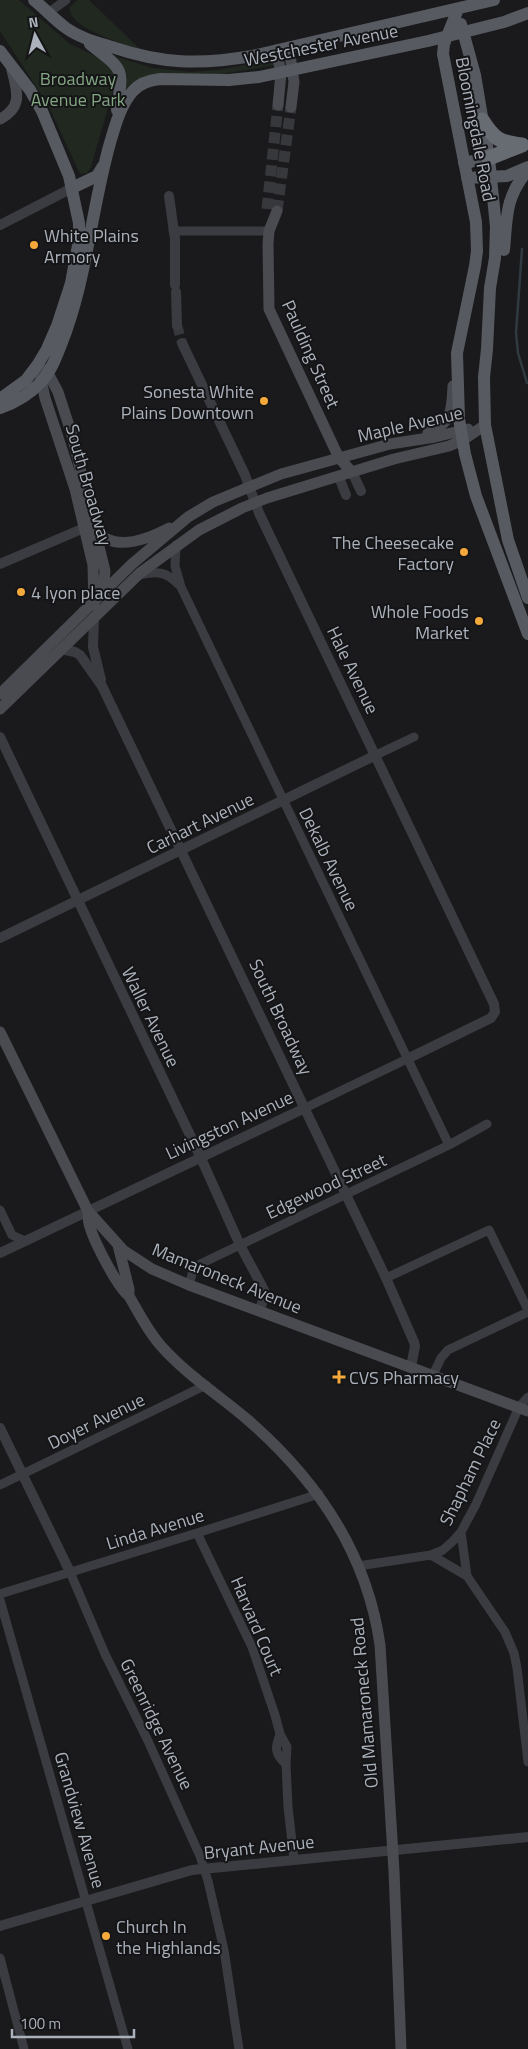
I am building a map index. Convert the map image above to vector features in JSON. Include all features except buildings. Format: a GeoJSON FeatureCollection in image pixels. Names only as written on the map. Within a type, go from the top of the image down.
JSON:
{"type":"FeatureCollection","features":[{"type":"Feature","properties":{"kind":"highway"},"geometry":{"type":"LineString","coordinates":[[482,120],[491,134],[497,139],[504,142],[525,143]]}},
{"type":"Feature","properties":{"kind":"highway"},"geometry":{"type":"LineString","coordinates":[[489,158],[525,143]]}},
{"type":"Feature","properties":{"kind":"main road","name":"Westchester Avenue"},"geometry":{"type":"LineString","coordinates":[[34,0],[66,28],[84,38],[133,54],[176,62],[221,61],[282,49],[494,0]]}},
{"type":"Feature","properties":{"kind":"main road","name":"Bloomingdale Road"},"geometry":{"type":"LineString","coordinates":[[458,9],[475,75],[489,158],[496,241],[490,288],[484,377],[485,425],[508,540],[528,598]]}},
{"type":"Feature","properties":{"kind":"main road","name":"Bloomingdale Road"},"geometry":{"type":"LineString","coordinates":[[458,9],[442,54],[476,222],[477,251],[457,353],[462,435],[476,496],[528,634]]}},
{"type":"Feature","properties":{"kind":"main road","name":"Westchester Avenue"},"geometry":{"type":"LineString","coordinates":[[114,130],[129,96],[133,90],[145,82],[168,79],[243,79],[287,72],[447,36],[528,13]]}},
{"type":"Feature","properties":{"kind":"main road"},"geometry":{"type":"LineString","coordinates":[[0,408],[28,394],[43,373],[64,338],[81,280],[91,223],[114,130],[121,85],[121,74],[113,61],[84,38]]}},
{"type":"Feature","properties":{"kind":"main road"},"geometry":{"type":"LineString","coordinates":[[282,49],[287,72],[294,82],[291,107]]}},
{"type":"Feature","properties":{"kind":"main road"},"geometry":{"type":"LineString","coordinates":[[0,51],[30,90],[42,110],[69,176],[79,223],[74,267],[43,373]]}},
{"type":"Feature","properties":{"kind":"main road"},"geometry":{"type":"LineString","coordinates":[[0,119],[8,115],[16,105],[17,94],[11,66]]}},
{"type":"Feature","properties":{"kind":"main road"},"geometry":{"type":"LineString","coordinates":[[278,105],[287,72]]}},
{"type":"Feature","properties":{"kind":"main road"},"geometry":{"type":"LineString","coordinates":[[72,188],[97,176],[106,158]]}},
{"type":"Feature","properties":{"kind":"main road"},"geometry":{"type":"LineString","coordinates":[[464,163],[489,158]]}},
{"type":"Feature","properties":{"kind":"main road"},"geometry":{"type":"LineString","coordinates":[[468,178],[507,176],[528,168]]}},
{"type":"Feature","properties":{"kind":"main road"},"geometry":{"type":"LineString","coordinates":[[487,349],[498,289],[508,203],[514,188],[528,168]]}},
{"type":"Feature","properties":{"kind":"main road","name":"Paulding Street"},"geometry":{"type":"LineString","coordinates":[[272,210],[267,269],[270,314],[339,458],[352,472]]}},
{"type":"Feature","properties":{"kind":"main road"},"geometry":{"type":"LineString","coordinates":[[390,444],[430,433],[439,429],[446,422],[451,410],[457,353]]}},
{"type":"Feature","properties":{"kind":"main road"},"geometry":{"type":"LineString","coordinates":[[0,400],[26,380],[43,373]]}},
{"type":"Feature","properties":{"kind":"main road","name":"South Broadway"},"geometry":{"type":"LineString","coordinates":[[43,373],[58,392],[72,435],[91,527],[105,571],[104,591],[94,617]]}},
{"type":"Feature","properties":{"kind":"main road","name":"Maple Avenue"},"geometry":{"type":"LineString","coordinates":[[0,694],[104,591],[188,517],[213,502],[281,474],[390,444],[462,435],[485,425]]}},
{"type":"Feature","properties":{"kind":"main road","name":"Maple Avenue"},"geometry":{"type":"LineString","coordinates":[[0,709],[136,576],[176,545],[217,521],[255,503],[394,459],[449,446],[462,435]]}},
{"type":"Feature","properties":{"kind":"main road","name":"Paulding Street"},"geometry":{"type":"LineString","coordinates":[[339,458],[340,477]]}},
{"type":"Feature","properties":{"kind":"main road"},"geometry":{"type":"LineString","coordinates":[[91,527],[104,538],[124,542],[148,537],[188,517]]}},
{"type":"Feature","properties":{"kind":"main road","name":"South Broadway"},"geometry":{"type":"LineString","coordinates":[[91,527],[94,617]]}},
{"type":"Feature","properties":{"kind":"main road","name":"Mamaroneck Avenue"},"geometry":{"type":"LineString","coordinates":[[0,1032],[88,1211],[118,1245],[138,1261],[189,1285],[523,1409]]}},
{"type":"Feature","properties":{"kind":"main road","name":"Old Mamaroneck Road"},"geometry":{"type":"LineString","coordinates":[[88,1211],[90,1227],[106,1261],[122,1291],[129,1296],[145,1325],[161,1346],[177,1362],[274,1444],[319,1494],[334,1516],[358,1566],[372,1604],[380,1645],[393,1849],[401,2049]]}},
{"type":"Feature","properties":{"kind":"main road","name":"Old Mamaroneck Road"},"geometry":{"type":"LineString","coordinates":[[118,1245],[129,1296]]}},
{"type":"Feature","properties":{"kind":"street"},"geometry":{"type":"LineString","coordinates":[[48,13],[66,0]]}},
{"type":"Feature","properties":{"kind":"street"},"geometry":{"type":"LineString","coordinates":[[0,225],[72,188]]}},
{"type":"Feature","properties":{"kind":"street"},"geometry":{"type":"LineString","coordinates":[[169,196],[173,231],[176,325]]}},
{"type":"Feature","properties":{"kind":"street"},"geometry":{"type":"LineString","coordinates":[[173,231],[269,231]]}},
{"type":"Feature","properties":{"kind":"street","name":"Hale Avenue"},"geometry":{"type":"LineString","coordinates":[[182,343],[249,486],[255,503],[488,990],[495,1012]]}},
{"type":"Feature","properties":{"kind":"street","name":"Paulding Street"},"geometry":{"type":"LineString","coordinates":[[352,472],[361,491]]}},
{"type":"Feature","properties":{"kind":"street","name":"Paulding Street"},"geometry":{"type":"LineString","coordinates":[[340,477],[346,495]]}},
{"type":"Feature","properties":{"kind":"street"},"geometry":{"type":"LineString","coordinates":[[0,564],[91,527]]}},
{"type":"Feature","properties":{"kind":"street","name":"Dekalb Avenue"},"geometry":{"type":"LineString","coordinates":[[176,545],[175,566],[181,586],[449,1145]]}},
{"type":"Feature","properties":{"kind":"street"},"geometry":{"type":"LineString","coordinates":[[136,576],[153,572],[163,573],[167,574],[181,586]]}},
{"type":"Feature","properties":{"kind":"street","name":"South Broadway"},"geometry":{"type":"LineString","coordinates":[[94,617],[93,647],[102,686]]}},
{"type":"Feature","properties":{"kind":"street","name":"South Broadway"},"geometry":{"type":"LineString","coordinates":[[61,649],[80,655],[102,686],[182,850],[386,1278],[414,1342],[411,1367]]}},
{"type":"Feature","properties":{"kind":"street","name":"Waller Avenue"},"geometry":{"type":"LineString","coordinates":[[0,737],[200,1156],[240,1245],[264,1290],[264,1298],[259,1311]]}},
{"type":"Feature","properties":{"kind":"street","name":"Carhart Avenue"},"geometry":{"type":"LineString","coordinates":[[0,938],[414,737]]}},
{"type":"Feature","properties":{"kind":"street","name":"Livingston Avenue"},"geometry":{"type":"LineString","coordinates":[[0,1253],[200,1156],[407,1059],[491,1018],[495,1012]]}},
{"type":"Feature","properties":{"kind":"street","name":"Edgewood Street"},"geometry":{"type":"LineString","coordinates":[[189,1285],[194,1267],[449,1145],[487,1124]]}},
{"type":"Feature","properties":{"kind":"street"},"geometry":{"type":"LineString","coordinates":[[0,1210],[12,1235],[25,1241]]}},
{"type":"Feature","properties":{"kind":"street"},"geometry":{"type":"LineString","coordinates":[[386,1278],[489,1230],[528,1311],[448,1350],[441,1358],[433,1375]]}},
{"type":"Feature","properties":{"kind":"street","name":"Doyer Avenue"},"geometry":{"type":"LineString","coordinates":[[0,1485],[206,1385]]}},
{"type":"Feature","properties":{"kind":"street"},"geometry":{"type":"LineString","coordinates":[[523,1409],[528,1397]]}},
{"type":"Feature","properties":{"kind":"street","name":"Shapham Place"},"geometry":{"type":"LineString","coordinates":[[358,1566],[431,1555],[443,1550],[461,1532],[523,1409]]}},
{"type":"Feature","properties":{"kind":"street","name":"Greenridge Avenue"},"geometry":{"type":"LineString","coordinates":[[0,1428],[70,1572],[105,1654],[148,1741],[200,1856],[224,1950],[240,2049]]}},
{"type":"Feature","properties":{"kind":"street","name":"Linda Avenue"},"geometry":{"type":"LineString","coordinates":[[0,1594],[319,1494]]}},
{"type":"Feature","properties":{"kind":"street"},"geometry":{"type":"LineString","coordinates":[[461,1532],[467,1576]]}},
{"type":"Feature","properties":{"kind":"street","name":"Harvard Court"},"geometry":{"type":"LineString","coordinates":[[198,1533],[252,1647],[280,1734],[287,1747],[288,1807],[294,1859]]}},
{"type":"Feature","properties":{"kind":"street"},"geometry":{"type":"LineString","coordinates":[[431,1555],[467,1576],[505,1632],[514,1653],[528,1762]]}},
{"type":"Feature","properties":{"kind":"street","name":"Grandview Avenue"},"geometry":{"type":"LineString","coordinates":[[0,1600],[128,2049]]}},
{"type":"Feature","properties":{"kind":"street","name":"Bryant Avenue"},"geometry":{"type":"LineString","coordinates":[[0,1926],[192,1870],[528,1837]]}},
{"type":"Feature","properties":{"kind":"street"},"geometry":{"type":"LineString","coordinates":[[0,1958],[24,2049]]}},
{"type":"Feature","properties":{"kind":"green space","name":"Broadway Avenue Park"},"geometry":{"type":"Polygon","coordinates":[[[0,0],[19,0],[70,44],[104,60],[114,56],[153,68],[191,72],[217,70],[272,60],[275,65],[126,90],[114,87],[91,167],[87,173],[80,174],[48,105],[0,31],[0,0]]]}},
{"type":"Feature","properties":{"kind":"green space"},"geometry":{"type":"Polygon","coordinates":[[[77,0],[89,0],[141,50],[98,34],[77,22],[71,15],[70,7],[77,0]]]}},
{"type":"Feature","properties":{"kind":"waterway"},"geometry":{"type":"LineString","coordinates":[[522,249],[516,333],[518,353],[527,383]]}},
{"type":"Feature","properties":{"kind":"tunnel"},"geometry":{"type":"LineString","coordinates":[[267,209],[278,105]]}},
{"type":"Feature","properties":{"kind":"tunnel"},"geometry":{"type":"LineString","coordinates":[[277,211],[291,107]]}},
{"type":"Feature","properties":{"kind":"tunnel"},"geometry":{"type":"LineString","coordinates":[[177,325],[182,343]]}},
{"type":"Feature","properties":{"kind":"place","name":"White Plains Armory"},"geometry":{"type":"Point","coordinates":[34,245]}},
{"type":"Feature","properties":{"kind":"place","name":"Sonesta White Plains Downtown"},"geometry":{"type":"Point","coordinates":[264,401]}},
{"type":"Feature","properties":{"kind":"place","name":"The Cheesecake Factory"},"geometry":{"type":"Point","coordinates":[464,552]}},
{"type":"Feature","properties":{"kind":"place","name":"4 lyon place"},"geometry":{"type":"Point","coordinates":[21,592]}},
{"type":"Feature","properties":{"kind":"place","name":"Whole Foods Market"},"geometry":{"type":"Point","coordinates":[479,621]}},
{"type":"Feature","properties":{"kind":"place","name":"CVS Pharmacy"},"geometry":{"type":"Point","coordinates":[339,1377]}},
{"type":"Feature","properties":{"kind":"place","name":"Church In the Highlands"},"geometry":{"type":"Point","coordinates":[106,1936]}}]}
